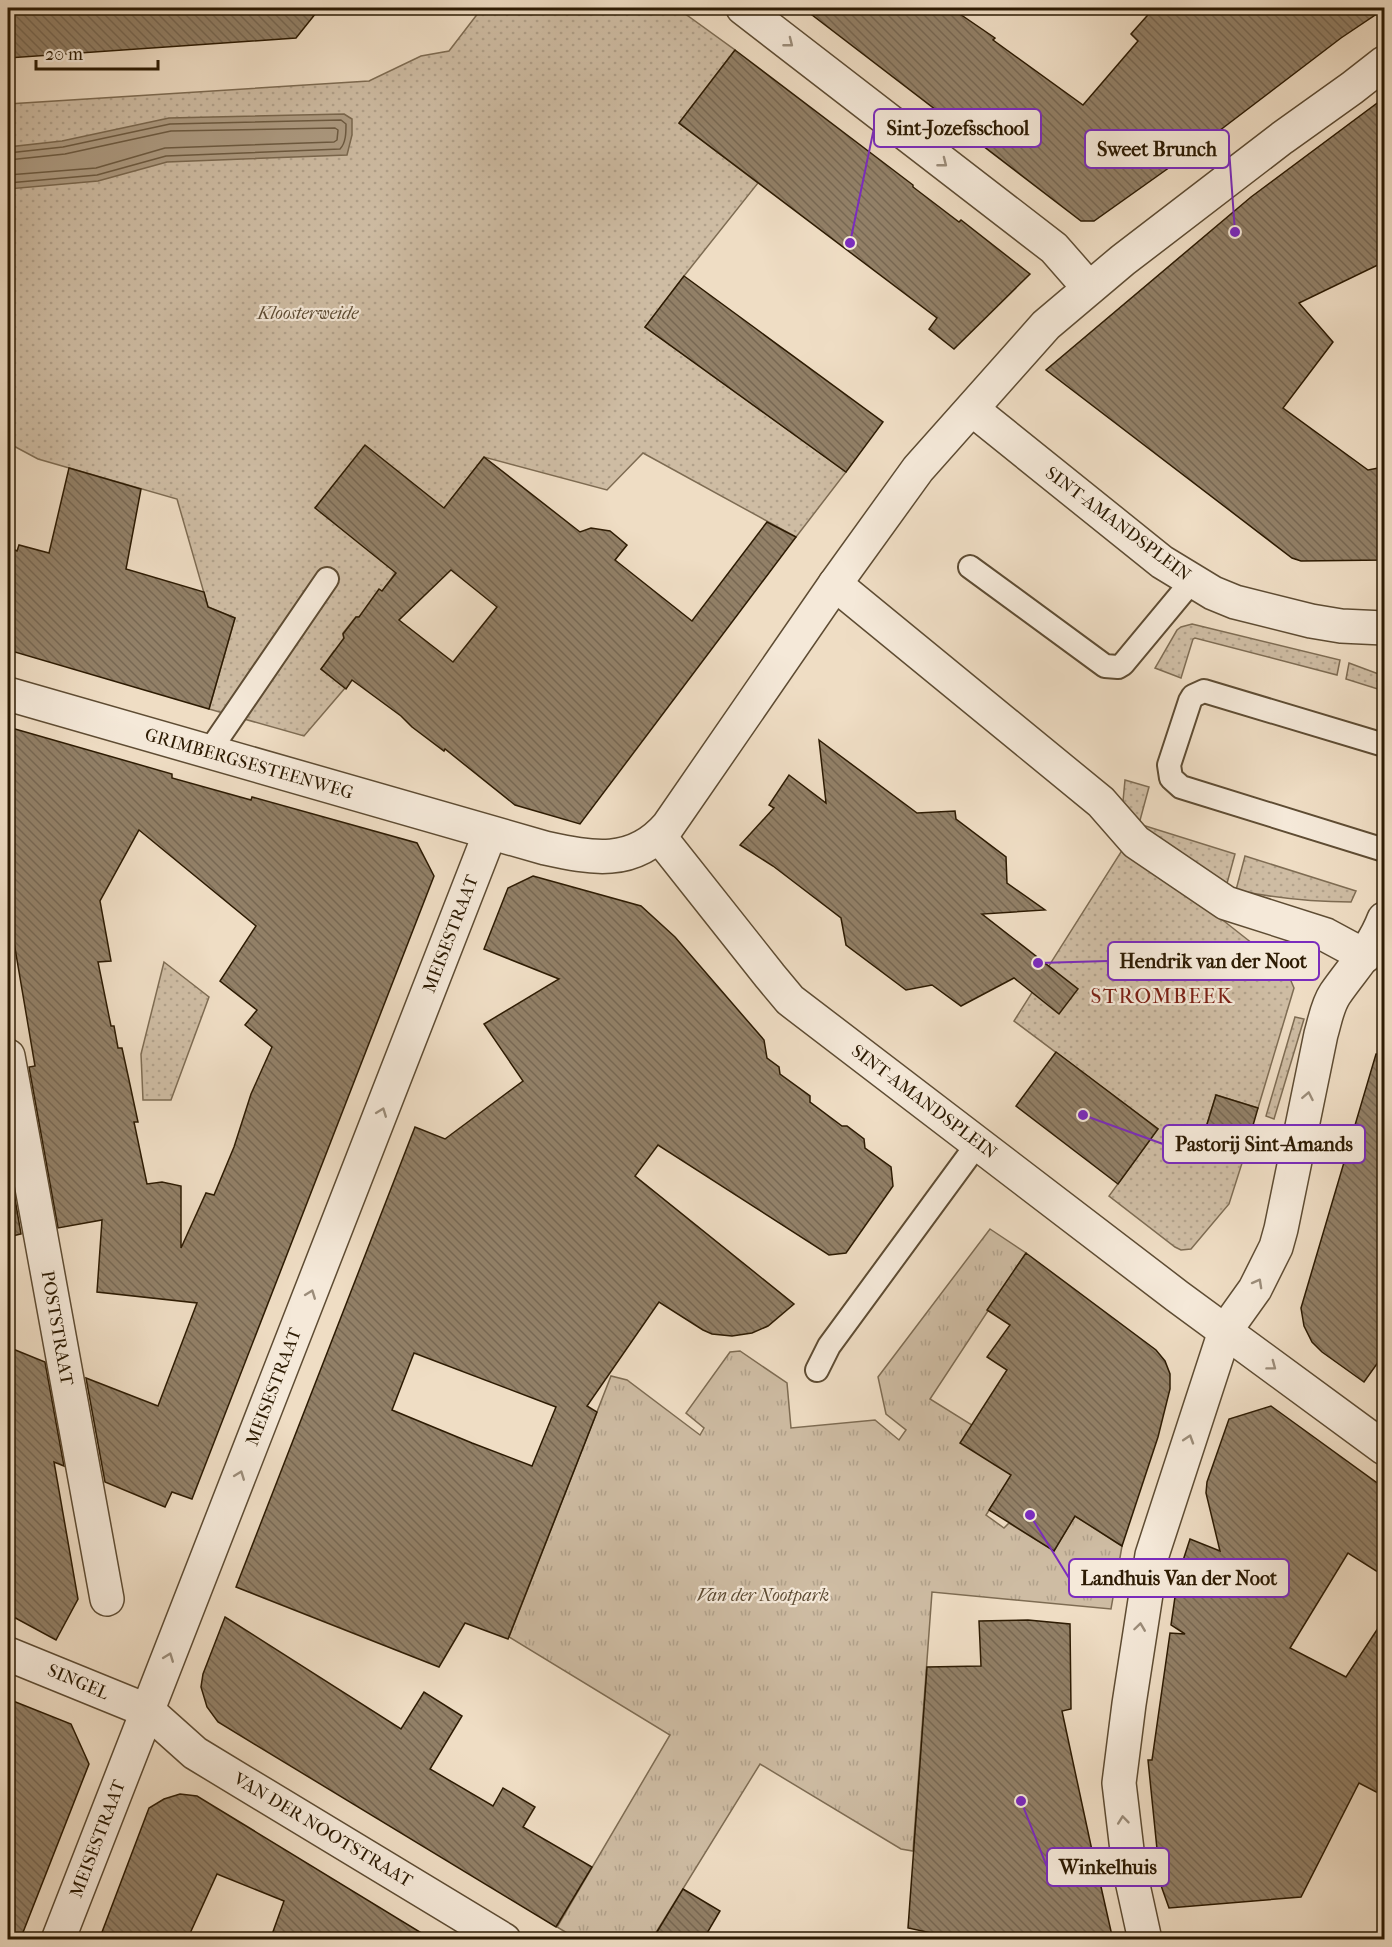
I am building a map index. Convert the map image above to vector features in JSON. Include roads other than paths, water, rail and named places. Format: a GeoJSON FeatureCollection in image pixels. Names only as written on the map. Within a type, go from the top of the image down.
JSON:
{"type":"FeatureCollection","features":[{"type":"Feature","properties":{"kind":"street"},"geometry":{"type":"LineString","coordinates":[[743,8],[1054,248],[1089,288]]}},
{"type":"Feature","properties":{"kind":"street"},"geometry":{"type":"LineString","coordinates":[[490,833],[578,855],[609,857],[625,855],[659,836],[918,469],[973,410],[1046,325],[1089,288],[1282,138],[1384,63]]}},
{"type":"Feature","properties":{"kind":"street","name":"SINT-AMANDSPLEIN"},"geometry":{"type":"LineString","coordinates":[[973,410],[1153,555],[1192,581],[1235,602],[1270,611],[1341,626],[1384,628]]}},
{"type":"Feature","properties":{"kind":"street"},"geometry":{"type":"LineString","coordinates":[[835,584],[1101,802],[1136,842],[1226,903],[1326,935],[1365,956]]}},
{"type":"Feature","properties":{"kind":"street","name":"GRIMBERGSESTEENWEG"},"geometry":{"type":"LineString","coordinates":[[8,694],[490,833]]}},
{"type":"Feature","properties":{"kind":"street","name":"MEISESTRAAT"},"geometry":{"type":"LineString","coordinates":[[58,1940],[490,833]]}},
{"type":"Feature","properties":{"kind":"street","name":"SINT-AMANDSPLEIN"},"geometry":{"type":"LineString","coordinates":[[659,836],[790,1000],[1225,1331],[1384,1448]]}},
{"type":"Feature","properties":{"kind":"street"},"geometry":{"type":"LineString","coordinates":[[1145,1940],[1128,1867],[1119,1783],[1152,1555],[1225,1331],[1255,1289],[1276,1246],[1328,1008],[1375,940],[1384,918]]}},
{"type":"Feature","properties":{"kind":"street","name":"POSTSTRAAT"},"geometry":{"type":"LineString","coordinates":[[8,1056],[107,1599]]}},
{"type":"Feature","properties":{"kind":"street","name":"SINGEL"},"geometry":{"type":"LineString","coordinates":[[8,1654],[148,1712]]}},
{"type":"Feature","properties":{"kind":"street","name":"VAN DER NOOTSTRAAT"},"geometry":{"type":"LineString","coordinates":[[148,1712],[195,1753],[504,1940]]}},
{"type":"Feature","properties":{"kind":"lane"},"geometry":{"type":"LineString","coordinates":[[970,567],[1105,666],[1111,667],[1123,664],[1192,581]]}},
{"type":"Feature","properties":{"kind":"lane"},"geometry":{"type":"LineString","coordinates":[[208,753],[327,579]]}},
{"type":"Feature","properties":{"kind":"lane"},"geometry":{"type":"LineString","coordinates":[[1384,746],[1204,691],[1198,693],[1190,701],[1169,765],[1171,778],[1181,786],[1384,850]]}},
{"type":"Feature","properties":{"kind":"lane"},"geometry":{"type":"LineString","coordinates":[[817,1370],[829,1346],[978,1143]]}},
{"type":"Feature","properties":{"kind":"water"},"geometry":{"type":"Polygon","coordinates":[[[344,114],[352,119],[352,135],[347,155],[167,162],[98,181],[8,189],[8,147],[62,141],[169,118],[344,114]]]}},
{"type":"Feature","properties":{"kind":"place","name":"Sweet Brunch"},"geometry":{"type":"Point","coordinates":[1235,232]}},
{"type":"Feature","properties":{"kind":"place","name":"Sint-Jozefsschool"},"geometry":{"type":"Point","coordinates":[850,243]}},
{"type":"Feature","properties":{"kind":"place","name":"Hendrik van der Noot"},"geometry":{"type":"Point","coordinates":[1038,963]}},
{"type":"Feature","properties":{"kind":"place","name":"Pastorij Sint-Amands"},"geometry":{"type":"Point","coordinates":[1083,1115]}},
{"type":"Feature","properties":{"kind":"place","name":"Landhuis Van der Noot"},"geometry":{"type":"Point","coordinates":[1030,1515]}},
{"type":"Feature","properties":{"kind":"place","name":"Winkelhuis"},"geometry":{"type":"Point","coordinates":[1021,1801]}},
{"type":"Feature","properties":{"kind":"district","name":"STROMBEEK"},"geometry":{"type":"Point","coordinates":[1162,996]}},
{"type":"Feature","properties":{"kind":"park label","name":"Kloosterweide"},"geometry":{"type":"Point","coordinates":[308,313]}},
{"type":"Feature","properties":{"kind":"park label","name":"Van der Nootpark"},"geometry":{"type":"Point","coordinates":[763,1595]}}]}
